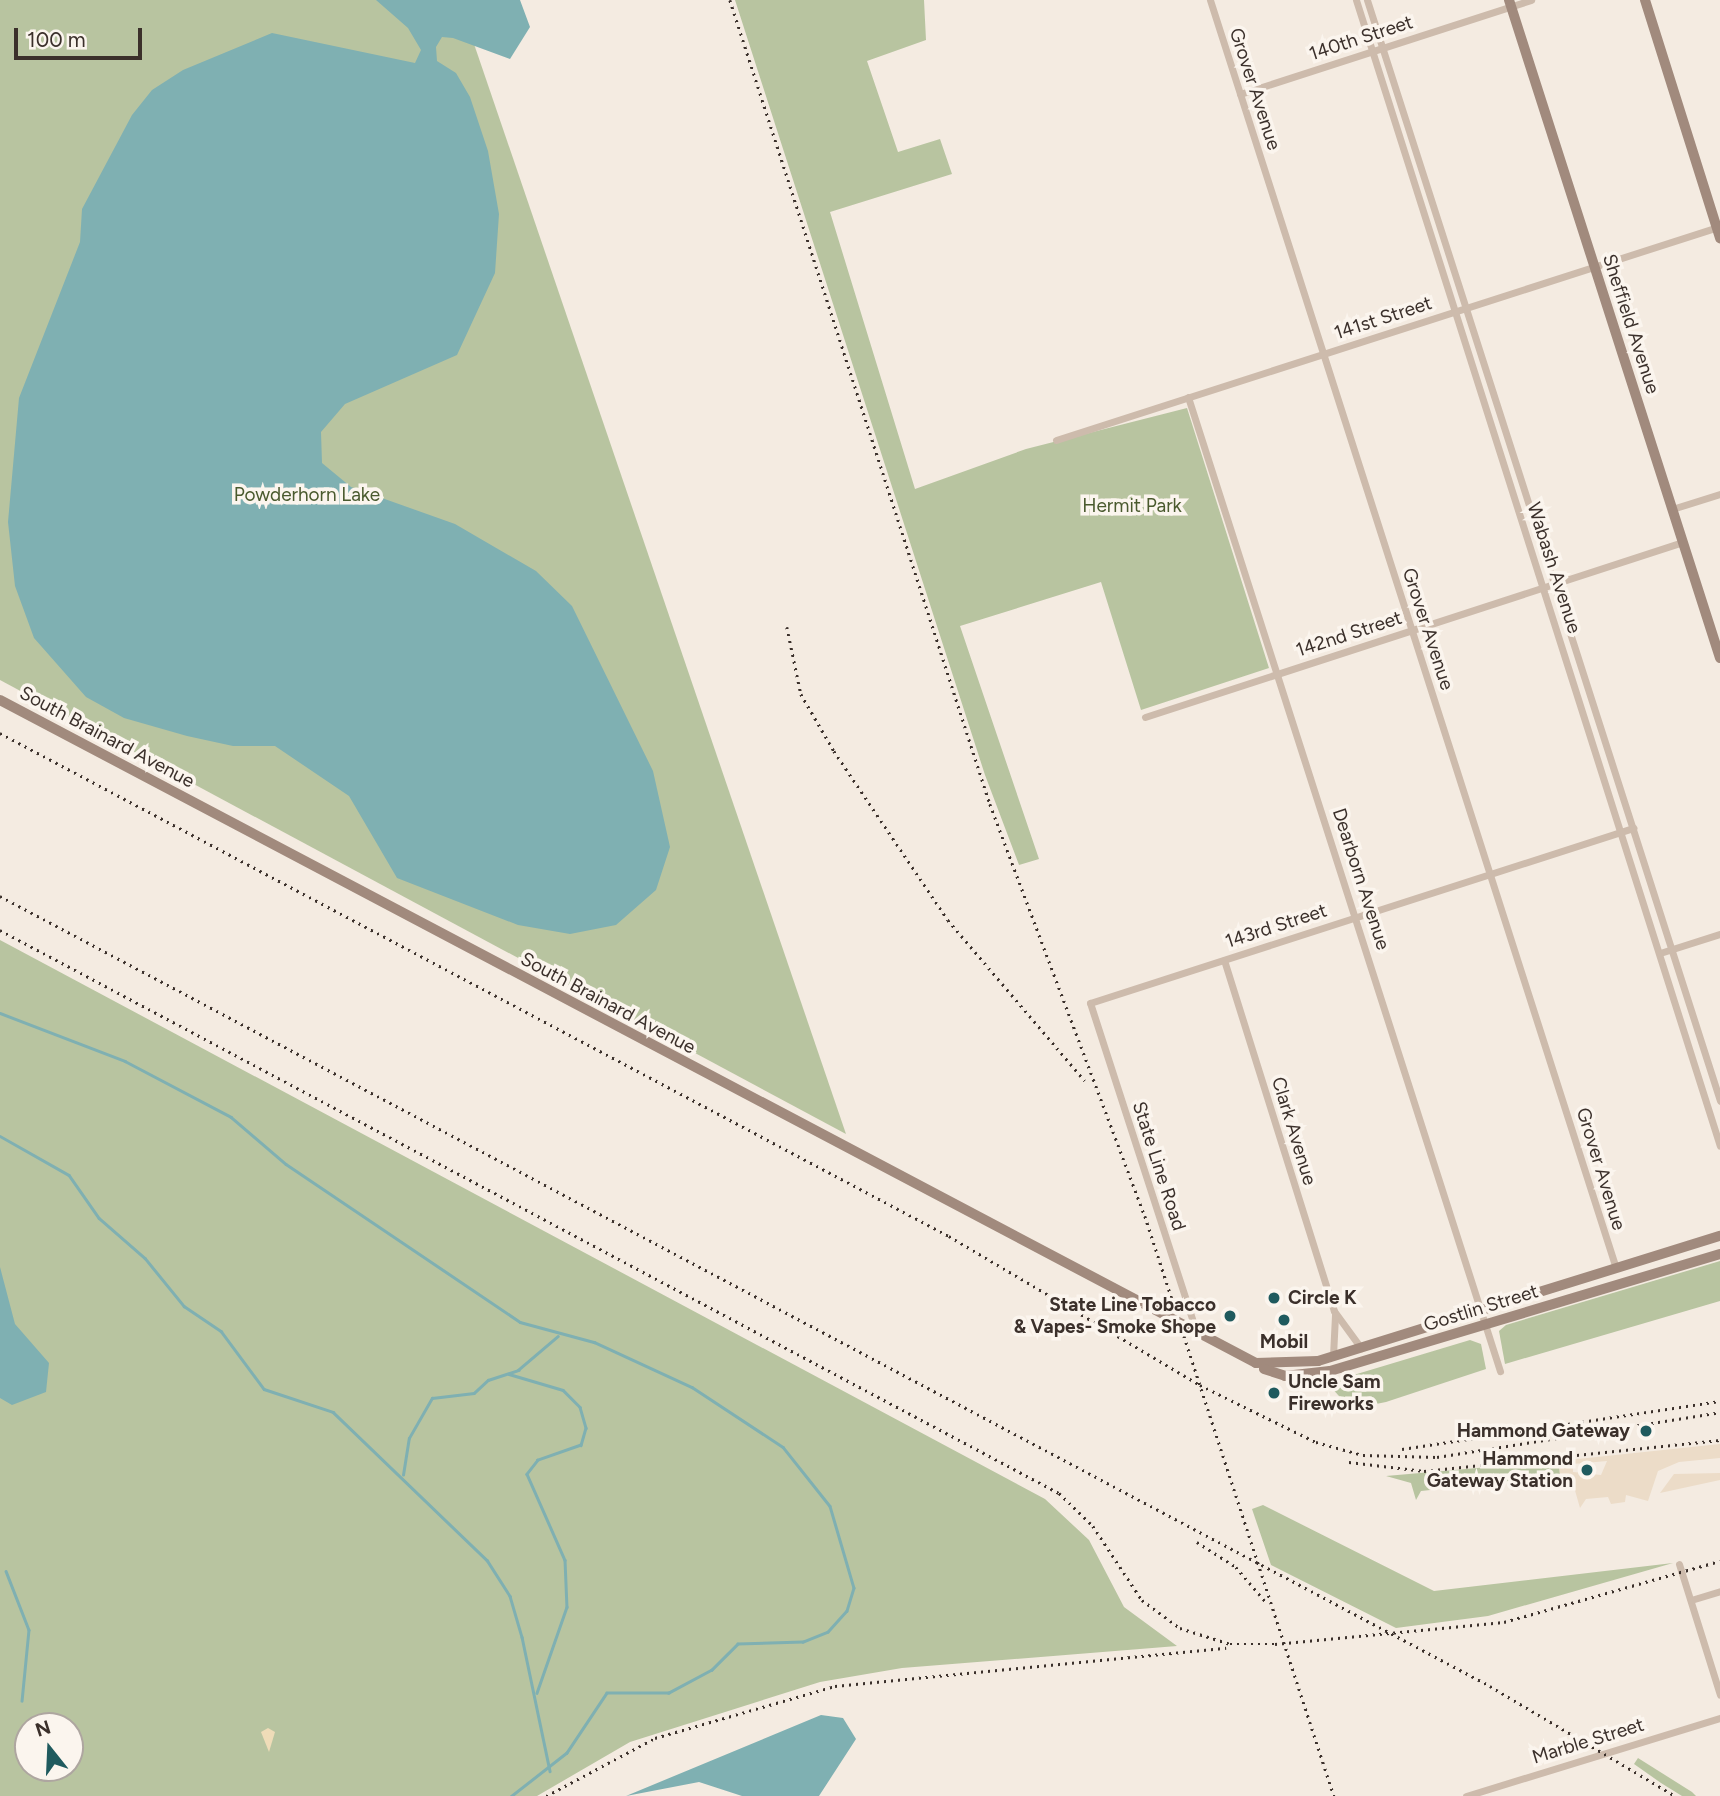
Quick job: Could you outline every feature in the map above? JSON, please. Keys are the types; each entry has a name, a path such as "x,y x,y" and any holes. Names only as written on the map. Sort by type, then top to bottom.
{"main road":[{"path":"1644,0 1719,231"},
{"name":"Sheffield Avenue","path":"1510,3 1720,658"},
{"name":"South Brainard Avenue","path":"0,700 1199,1338"},
{"name":"Gostlin Street","path":"1253,1362 1286,1366 1334,1356 1720,1236"},
{"name":"Gostlin Street","path":"1199,1338 1285,1376 1319,1374 1720,1254"}],"street":[{"name":"Grover Avenue","path":"1210,0 1616,1268"},
{"name":"Wabash Avenue","path":"1356,0 1720,1146"},
{"name":"Wabash Avenue","path":"1367,0 1720,1101"},
{"name":"140th Street","path":"1240,93 1383,48 1510,3 1531,0"},
{"name":"141st Street","path":"1056,440 1594,266 1719,231"},
{"name":"Dearborn Avenue","path":"1188,397 1279,673 1500,1371"},
{"path":"1672,509 1720,494"},
{"name":"142nd Street","path":"1145,717 1683,542"},
{"name":"143rd Street","path":"1090,1003 1633,828"},
{"path":"1660,953 1720,934"},
{"name":"Clark Avenue","path":"1224,960 1334,1311 1334,1356"},
{"name":"State Line Road","path":"1090,1003 1199,1338"},
{"name":"Clark Avenue","path":"1334,1311 1361,1348"},
{"path":"1679,1564 1720,1695"},
{"path":"1691,1600 1720,1591"},
{"name":"Marble Street","path":"1466,1796 1720,1718"}],"green space":[{"name":"Powderhorn Lake","path":"0,0 459,0 846,1134 0,680"},
{"name":"Hermit Park","path":"735,0 924,0 926,40 867,61 898,152 940,139 952,174 830,212 915,489 1026,449 1187,408 1269,668 1141,710 1101,582 960,626 1039,859 1019,865 985,775"},
{"path":"0,940 1045,1499 1089,1540 1124,1607 1177,1646 902,1668 820,1682 630,1742 537,1796 0,1796"},
{"path":"1720,1261 1720,1301 1505,1364 1499,1331 1506,1325"},
{"path":"1470,1340 1481,1344 1486,1369 1386,1402 1351,1409 1327,1383"},
{"path":"1559,1461 1560,1476 1421,1491 1416,1500 1411,1483 1386,1476"},
{"path":"1263,1505 1434,1591 1673,1563 1488,1616 1396,1628 1271,1565 1252,1509"},
{"path":"1638,1758 1696,1796 1682,1796 1661,1783 1634,1764"}],"sand":[{"path":"268,1728 275,1732 269,1752 261,1732"}],"shaded area":[{"path":"1720,1444 1720,1458 1679,1462 1658,1471 1648,1501 1626,1495 1625,1502 1611,1504 1608,1497 1586,1499 1580,1508 1572,1480 1560,1476 1559,1461","holes":["1607,1461 1601,1475 1573,1472 1573,1464"]},
{"path":"1720,1473 1720,1480 1660,1493 1674,1474"}],"water":[{"name":"Powderhorn Lake","path":"376,0 520,0 530,27 510,59 453,38 442,37 436,47 437,61 456,73 470,97 488,151 499,214 495,273 457,355 345,404 321,432 322,463 351,487 455,524 536,571 572,606 653,771 670,847 656,890 616,925 570,934 518,925 397,878 349,796 275,746 233,746 187,736 124,718 86,697 34,638 15,586 8,522 19,398 80,242 82,209 132,115 152,90 183,70 272,33 415,63 421,50 408,28"},
{"path":"0,1267 15,1324 49,1363 46,1392 12,1405 0,1398"},
{"path":"821,1715 843,1718 856,1739 819,1796 742,1796 699,1782 626,1796"}],"waterway":[{"path":"0,1013 125,1061 231,1117 286,1164 520,1322 594,1342 692,1387 783,1447 830,1506 854,1588 847,1611 828,1632 803,1642 738,1644 712,1670 669,1693 607,1693 567,1753 512,1796"},
{"path":"0,1136 69,1175 99,1218 145,1258 184,1306 221,1331 264,1389 333,1412 487,1560 510,1596 522,1637 550,1771"},
{"path":"403,1475 409,1438 432,1398 474,1393 488,1380 518,1370 558,1336"},
{"path":"509,1374 563,1390 580,1407 586,1428 581,1445 538,1460 527,1474 565,1560 567,1607 537,1693"},
{"path":"6,1571 29,1630 22,1701"}],"railway":[{"path":"730,0 990,804 1145,1216 1334,1796"},
{"path":"787,627 801,694 834,751 948,920 1085,1081"},
{"path":"0,733 949,1236 1200,1385 1316,1442 1363,1455 1437,1457 1720,1412"},
{"path":"0,896 1490,1686 1675,1796"},
{"path":"0,930 1059,1493 1093,1526 1142,1600 1180,1628 1230,1644 1278,1644"},
{"path":"1402,1449 1720,1401"},
{"path":"1349,1462 1424,1471 1720,1440"},
{"path":"1197,1542 1236,1567 1265,1601"},
{"path":"1275,1644 1504,1622 1720,1561"},
{"path":"546,1796 655,1738 835,1686 1226,1648"}],"place":[{"name":"Circle K","path":"1274,1298"},
{"name":"State Line Tobacco & Vapes- Smoke Shope","path":"1230,1316"},
{"name":"Mobil","path":"1284,1320"},
{"name":"Uncle Sam Fireworks","path":"1274,1393"},
{"name":"Hammond Gateway","path":"1646,1431"},
{"name":"Hammond Gateway Station","path":"1587,1470"}]}
